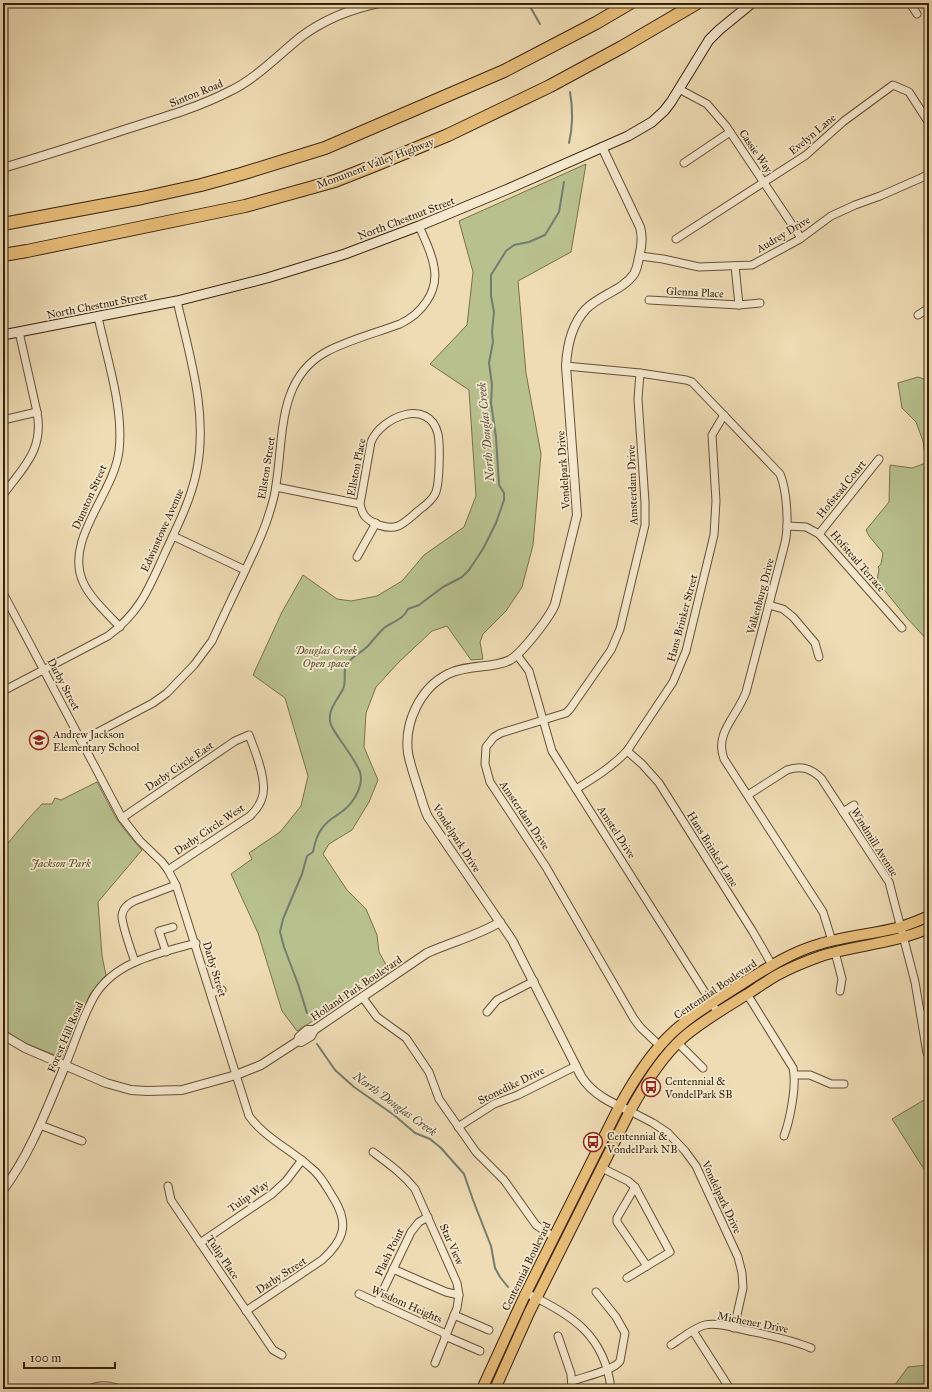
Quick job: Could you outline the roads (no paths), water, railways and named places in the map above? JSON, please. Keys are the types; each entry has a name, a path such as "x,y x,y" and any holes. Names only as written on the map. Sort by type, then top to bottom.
{"highway":[{"path":"3,224 142,198 201,185 325,148 504,71 590,27 630,3"},
{"name":"Monument Valley Highway","path":"3,255 178,221 287,195 335,181 448,134 550,86 596,62 697,3"}],"main road":[{"name":"North Chestnut Street","path":"3,335 177,301 267,278 352,252 508,190 636,132 652,122 667,108 709,40 752,3"},
{"name":"Centennial Boulevard","path":"482,1389 505,1336 619,1107 635,1079 660,1046 678,1028 713,1002 772,965 799,951 832,941 900,927 929,916"},
{"name":"Centennial Boulevard","path":"495,1389 536,1298 630,1111 659,1066 678,1043 718,1013 786,970 804,962 835,952 904,938 929,928"}],"street":[{"name":"Sinton Road","path":"3,168 157,119 219,97 239,87 300,37 320,24 348,11 379,3"},
{"path":"910,3 917,14"},
{"name":"Evelyn Lane","path":"676,239 806,155 844,121 893,85 910,92 929,123"},
{"name":"Cassie Way","path":"679,89 708,104 730,132 801,238"},
{"path":"684,163 730,132"},
{"name":"Vondelpark Drive","path":"602,147 640,226 643,239 640,256 634,273 630,278 592,304 582,315 569,341 566,366 577,515 553,609 516,655 504,662 469,667 447,674 431,686 414,710 408,742 410,762 424,809 428,817 512,940 588,1087 599,1096 653,1123 674,1139 691,1158 703,1179 742,1269 742,1295 734,1328"},
{"name":"Audrey Drive","path":"640,256 699,267 752,265 801,238 830,216 929,174"},
{"name":"Ellston Street","path":"81,742 153,703 167,693 182,679 205,653 258,544 269,515 276,487 284,414 292,390 306,368 325,353 335,347 410,320 422,309 431,294 434,284 434,267 419,226"},
{"name":"Glenna Place","path":"735,266 739,305"},
{"name":"Glenna Place","path":"649,300 739,305 760,303"},
{"name":"Edwinstowe Avenue","path":"3,691 108,636 120,627 130,617 146,593 173,536 191,494 200,453 201,428 199,402 177,301"},
{"path":"918,315 929,308"},
{"name":"Dunston Street","path":"98,317 118,405 120,436 116,466 83,538 79,550 78,561 83,582 89,592 120,627"},
{"path":"3,495 33,453 37,445 40,425 19,332"},
{"name":"Valkenburg Drive","path":"566,366 640,373 692,382 780,474 784,487 788,526 786,543 746,692 739,709 722,738 722,752 724,759 823,912 832,941"},
{"name":"Amsterdam Drive","path":"640,373 638,399 645,502 645,525 620,629 611,650 575,705 566,712 501,733 486,747 485,764 490,782 546,867 634,1019 641,1028 660,1046"},
{"path":"3,420 37,412"},
{"name":"Ellston Place","path":"410,413 418,413 426,416 432,421 438,435 438,484 436,493 431,500 403,524 391,528 376,524 364,515 360,504 371,442 374,434 386,423 410,413"},
{"name":"Hans Brinker Street","path":"576,789 605,771 618,761 627,751 673,682 686,651 714,536 716,501 712,435 724,415"},
{"name":"Hofstead Court","path":"819,534 879,459"},
{"name":"Ellston Place","path":"276,487 360,504"},
{"path":"357,557 376,524"},
{"name":"Hofstead Terrace","path":"788,526 806,527 819,534 902,628"},
{"path":"173,536 245,570"},
{"name":"Darby Street","path":"3,593 122,818 168,870 176,885 196,943 247,1111 253,1121 262,1130 317,1173 340,1208 343,1219 342,1233 339,1242 322,1260 246,1311"},
{"path":"769,605 783,609 793,617 815,643 819,657"},
{"name":"Amstel Drive","path":"516,655 529,671 552,751 713,1002 718,1013"},
{"name":"Darby Circle East","path":"122,818 235,741 249,735"},
{"name":"Darby Circle West","path":"168,870 250,816 259,804 263,797 263,787 260,770 249,735"},
{"name":"Hans Brinker Lane","path":"627,751 649,771 659,783 753,932 772,965"},
{"name":"Windmill Avenue","path":"748,795 787,770 801,767 808,769 821,778 888,882 915,982 927,1053"},
{"path":"843,812 854,806"},
{"path":"135,962 122,918 123,910 134,901 176,885"},
{"name":"Holland Park Boulevard","path":"3,1035 25,1048 106,1083 131,1090 182,1090 236,1075 261,1065 298,1041 301,1042 311,1036 314,1030 427,954 438,948 479,933 500,922"},
{"path":"166,952 159,931 173,927"},
{"name":"Forest Hill Road","path":"3,1190 6,1180 28,1150 40,1125 95,994 115,973 135,962 196,943"},
{"path":"835,952 842,979 840,991"},
{"path":"487,1012 497,1000 534,981"},
{"path":"211,993 222,990"},
{"path":"748,994 791,1063 795,1075 788,1126 784,1136"},
{"path":"363,998 377,1017 406,1038 429,1072 439,1099 480,1158 493,1168 504,1180 536,1225 554,1237"},
{"path":"921,1015 929,1013"},
{"path":"678,1043 703,1068"},
{"name":"Stonedike Drive","path":"458,1127 494,1104 518,1095 576,1066"},
{"path":"795,1075 810,1075 831,1084 844,1084"},
{"path":"40,1125 82,1141"},
{"name":"Star View","path":"373,1152 396,1168 415,1190 458,1283 459,1301 435,1363"},
{"name":"Tulip Way","path":"200,1243 272,1194 286,1181 302,1160"},
{"path":"602,1168 628,1181 634,1187 670,1252 628,1278"},
{"name":"Tulip Place","path":"168,1186 171,1200 200,1243 273,1350 282,1355"},
{"path":"634,1187 617,1218 617,1222 647,1266"},
{"name":"Flash Point","path":"377,1302 415,1226 428,1217"},
{"path":"394,1269 446,1292 459,1295"},
{"path":"573,1381 608,1369 619,1364 620,1361 625,1333 616,1317 596,1292"},
{"name":"Wisdom Heights","path":"359,1294 480,1351"},
{"path":"525,1295 536,1298 558,1309 577,1322 598,1348 608,1369 611,1389"},
{"path":"454,1315 489,1330"},
{"name":"Michener Drive","path":"671,1345 700,1327 710,1324 801,1343 811,1348"},
{"path":"693,1331 730,1389"},
{"path":"558,1336 573,1381 572,1389"},
{"path":"90,1389 103,1385 113,1386 119,1389"}],"waterway":[{"name":"North Douglas Creek","path":"528,3 540,24"},
{"name":"North Douglas Creek","path":"569,143 572,118 570,92"},
{"name":"North Douglas Creek","path":"307,1013 280,932 283,919 302,874 307,856 313,852 319,833 328,822 351,803 355,798 361,782 360,772 357,766 331,725 331,711 343,689 345,683 345,670 349,661 368,646 384,628 404,615 408,609 419,605 443,587 462,577 469,570 483,549 496,523 504,500 504,493 499,485 496,437 491,403 492,385 489,363 493,342 492,332 494,312 491,296 491,275 506,251 514,245 529,242 545,235 559,212 564,182"},
{"name":"North Douglas Creek","path":"317,1044 335,1070 354,1087 394,1115 415,1133 430,1139 441,1148 464,1174 491,1246 495,1268 508,1287"}],"place":[{"name":"Andrew Jackson Elementary School","path":"39,740"},
{"name":"Centennial & VondelPark SB","path":"651,1087"},
{"name":"Centennial & VondelPark NB","path":"593,1142"}],"park label":[{"name":"Douglas Creek Open space","path":"326,656"},
{"name":"Jackson Park","path":"61,863"}]}
